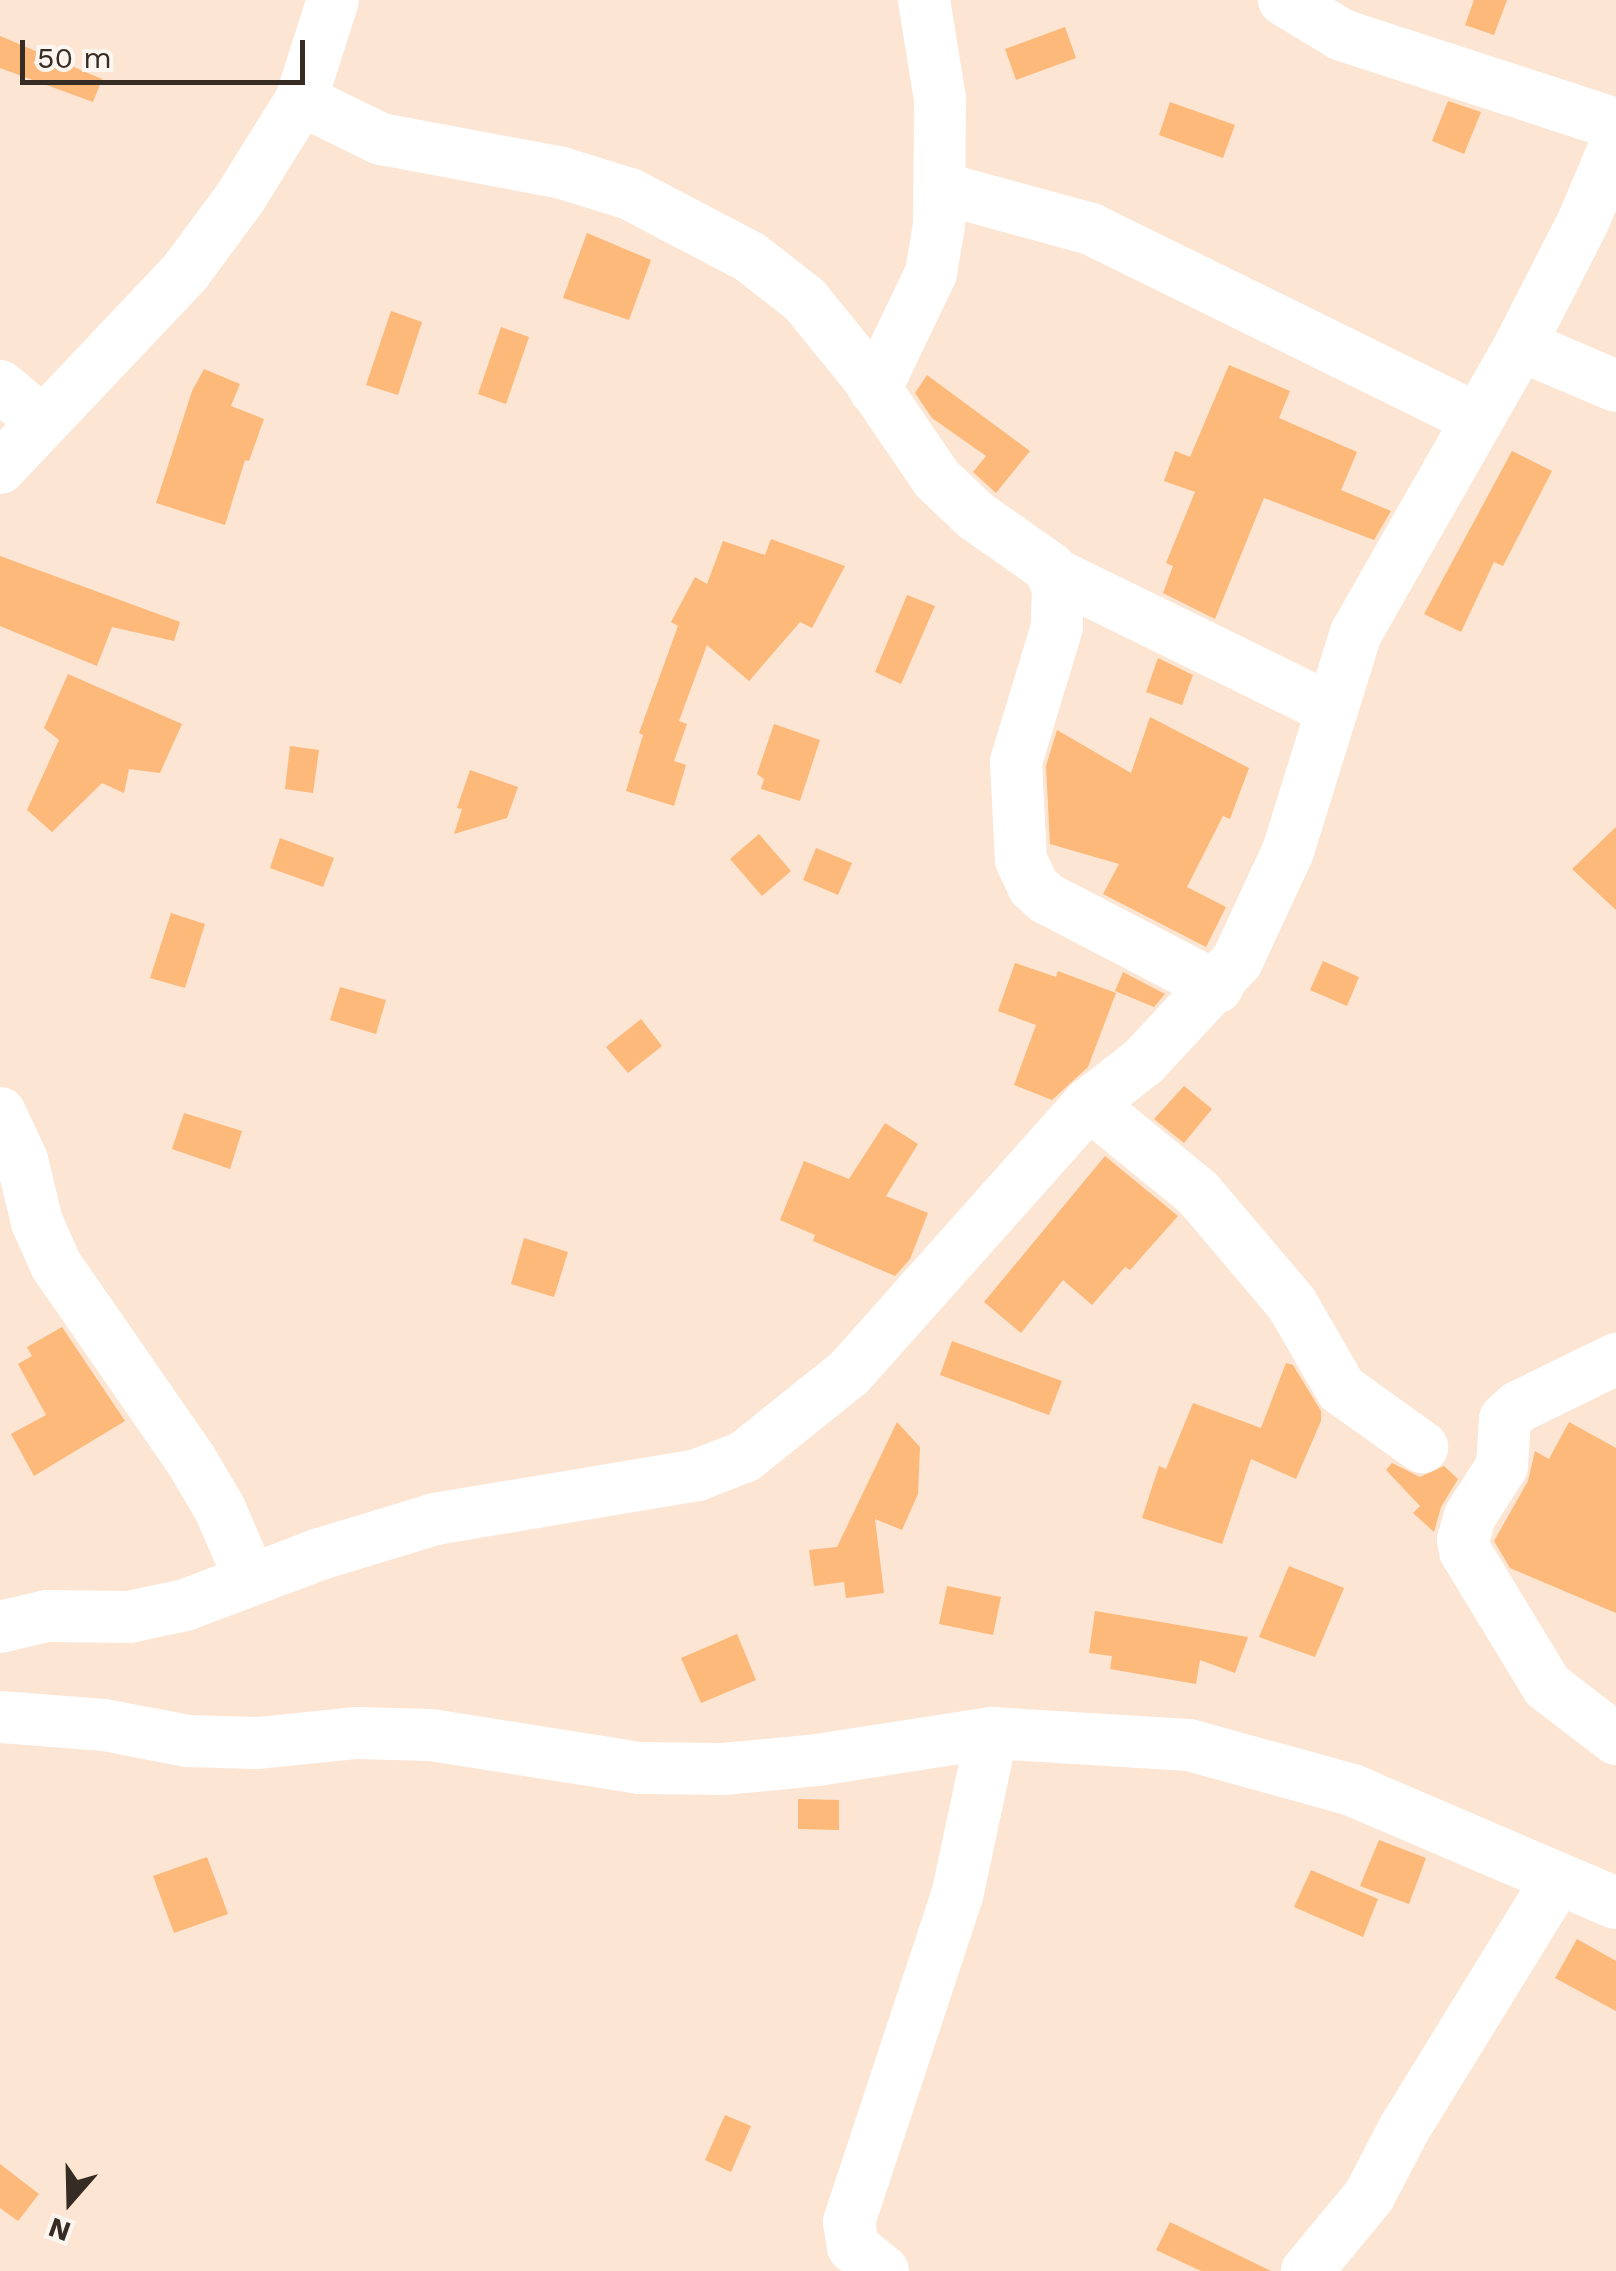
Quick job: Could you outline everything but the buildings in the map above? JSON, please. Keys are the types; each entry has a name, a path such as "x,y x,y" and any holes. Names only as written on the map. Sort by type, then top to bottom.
{"street":[{"path":"0,468 186,271 240,198 301,100 333,0"},
{"path":"875,390 931,272 941,188 940,99 924,0"},
{"path":"1284,0 1342,35 1616,124"},
{"path":"301,100 381,139 599,182 661,207 775,274 804,300 875,390 937,480 976,516 1051,572 1330,708"},
{"path":"0,1628 47,1616 128,1616 185,1606 250,1579 435,1519 698,1475 744,1457 849,1373 1088,1104 1144,1061 1217,987 1237,961 1274,886 1330,708 1363,619 1520,345 1584,222 1616,144"},
{"path":"941,188 1092,229 1477,419"},
{"path":"1520,345 1616,386"},
{"path":"0,386 43,422"},
{"path":"1051,572 1058,589 1057,627 1016,762 1024,872 1046,898 1217,987"},
{"path":"1088,1104 1198,1193 1292,1304 1341,1390 1422,1447"},
{"path":"0,1113 22,1160 37,1222 56,1265 201,1477 250,1579"},
{"path":"1616,1359 1518,1408 1505,1419 1502,1466 1470,1516 1463,1540 1465,1551 1547,1686 1616,1740"},
{"path":"0,1717 104,1725 206,1742 258,1743 356,1733 431,1735 640,1768 724,1769 817,1760 992,1732 1189,1745 1352,1790 1616,1903"},
{"path":"883,2271 852,2246 849,2222 957,1896 992,1732"},
{"path":"1307,2271 1369,2196 1404,2128 1558,1878"}]}
